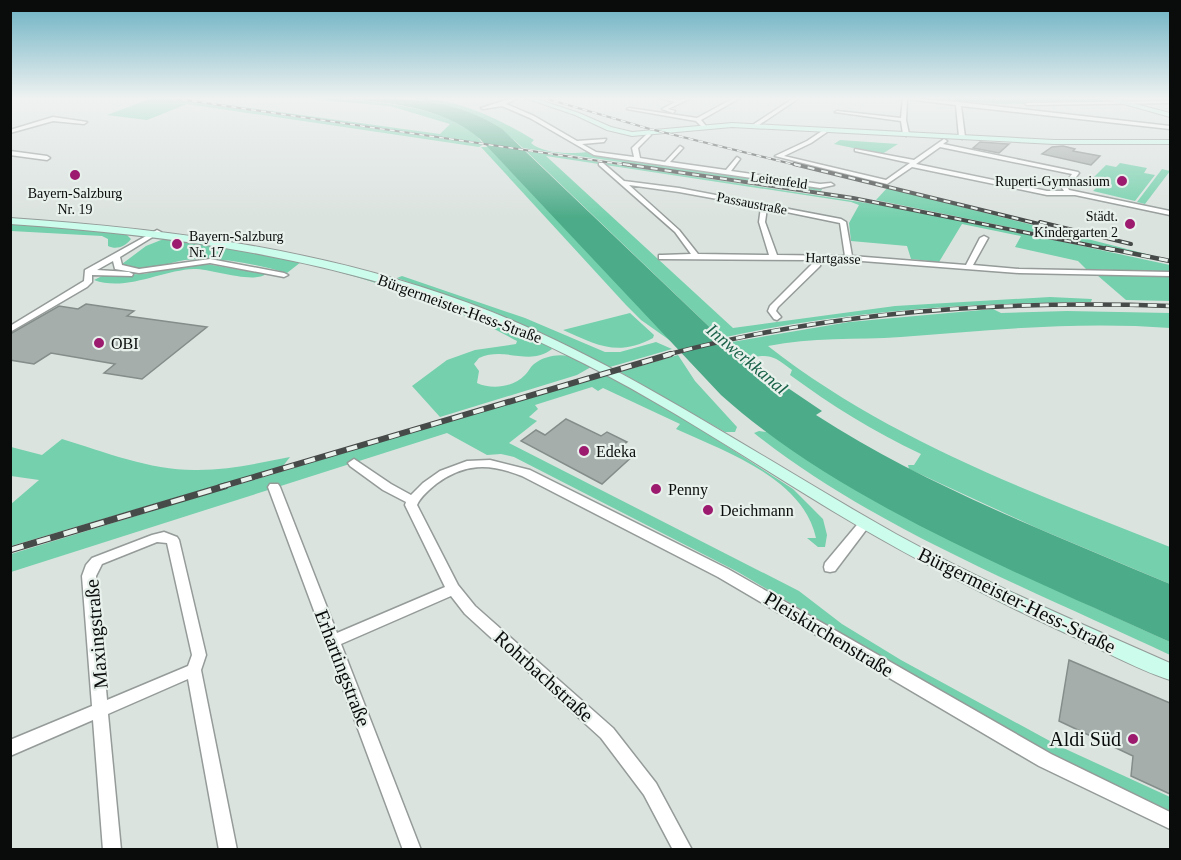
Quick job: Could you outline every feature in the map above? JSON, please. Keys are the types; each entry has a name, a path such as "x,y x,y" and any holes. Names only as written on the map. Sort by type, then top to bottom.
{"main road":[{"path":"996,138 1074,143 1170,142"},
{"name":"Bürgermeister-Hess-Straße","path":"10,221 121,228 226,242 308,258 419,289 487,314 541,337 618,375 865,523 953,571 1170,672"}],"street":[{"name":"Leitenfeld","path":"567,138 594,153 820,186 831,185"},
{"path":"637,160 635,148 645,138"},
{"path":"815,138 778,156 887,182 939,145 945,138"},
{"path":"575,143 604,140"},
{"path":"939,145 1076,173 1065,188 1074,193"},
{"path":"666,164 680,148"},
{"path":"857,150 1047,193 1074,193 1170,213"},
{"path":"10,153 46,158"},
{"name":"Leitenfeld","path":"727,173 737,159"},
{"path":"601,164 677,231 696,256"},
{"name":"Passaustraße","path":"624,183 636,183 843,222 849,258"},
{"path":"764,206 762,222 772,255"},
{"path":"121,228 134,237 134,241 126,250"},
{"path":"10,330 84,285 88,282 86,275 88,272 157,232"},
{"path":"969,267 984,238"},
{"name":"Hartgasse","path":"662,257 772,255 849,258 1019,271 1170,274"},
{"path":"116,256 116,264 120,268 133,271 152,269"},
{"path":"777,316 772,311 774,306 817,264 817,257"},
{"path":"88,272 124,274 184,263 210,261 284,275"},
{"name":"Pleiskirchenstraße","path":"413,501 428,485 446,472 481,461 502,464 526,473 667,543 784,607 996,734 1103,791 1170,821"},
{"path":"354,463 387,487 413,501"},
{"name":"Erhartingstraße","path":"274,488 412,849"},
{"name":"Rohrbachstraße","path":"413,501 415,516 453,589 479,618 607,733 650,789 683,849"},
{"path":"830,567 865,523"},
{"name":"Maxingstraße","path":"112,849 89,573 94,564 103,558 159,537 173,540 199,655 194,670 228,849"},
{"path":"333,641 453,589"},
{"name":"Maxingstraße","path":"102,708 194,670"},
{"path":"10,748 102,708"}],"shaded area":[{"path":"419,138 443,138 484,144 479,147"},
{"path":"449,138 478,138 482,143"},
{"path":"511,138 531,138 534,140 531,143 536,147 550,151 587,152 823,188 821,191 523,148"},
{"path":"512,138 766,380 785,386 822,411 816,415 858,441 945,486 1034,527 1170,584 1170,642 936,534 821,470 769,434 721,395 480,139"},
{"path":"840,140 898,144 882,154 834,144"},
{"path":"481,147 488,147 675,344 641,320 626,305"},
{"path":"526,151 919,211 1170,265 1170,272 1086,269 1078,261 1015,247 1021,236 962,224 939,262 911,259 907,246 851,241 849,223 859,205 851,202 546,156 733,328 895,306 1050,297 1092,299 1091,302 998,304 905,310 812,321 721,338"},
{"path":"1120,163 1147,168 1144,173 1155,175 1135,201 1093,191 1100,184 1090,181 1106,165 1116,167"},
{"path":"1162,169 1170,171 1145,204 1137,202"},
{"path":"887,188 1170,260 876,200"},
{"path":"10,223 126,234 131,239 123,246 114,248 108,246 108,239 102,236 11,231"},
{"path":"166,238 321,264 462,308 549,345 552,349 535,356 499,354 479,358 474,364 479,371 477,383 483,385 496,387 509,385 525,375 534,364 548,357 571,356 591,367 577,375 440,417 412,386 447,360 475,350 516,344 517,341 465,316 412,295 301,262 287,273 249,264 211,259 185,260 144,269 122,264 146,246"},
{"path":"200,263 266,274 260,277 242,277 194,269 131,282 106,283 94,280 104,275 144,274"},
{"path":"1097,275 1170,276 1170,301 1126,300"},
{"path":"402,276 525,318 605,352 620,352 656,342 672,349 610,367 494,312 397,278"},
{"path":"993,309 1001,313 1067,311 1170,313 1170,328 1103,325 1035,327 901,337 817,340 768,346 814,379 911,436 1013,484 1170,547 1170,584 1037,528 909,469 908,465 914,465 921,454 886,437 837,407 790,375 792,370 774,358 759,356 743,359 726,343 849,322"},
{"path":"630,313 654,335 653,338 640,344 618,348 597,344 563,330"},
{"path":"678,355 695,381 737,427 735,432 725,432 620,372"},
{"path":"605,373 683,418 793,489 823,519 827,535 825,547 818,547 807,538 816,538 808,517 796,499 779,483 739,458 676,429 680,424 603,388 598,391 592,387 535,405 538,409 529,417 537,421 509,443 799,591 842,624 901,660 1059,746 1170,797 1170,811 1103,780 993,723 738,572 514,457 501,454 487,455 447,433 11,572 11,554"},
{"path":"767,432 814,464 913,521 1170,642 1170,655 901,528 800,467 754,433"},
{"path":"62,439 129,460 181,469 221,469 290,457 283,466 11,546 11,504 39,480 11,476 11,447 42,455"}],"building":[{"path":"980,142 1009,144 999,153 973,148"},
{"path":"1063,146 1075,149 1073,151 1100,156 1091,165 1042,154 1052,147"},
{"name":"OBI","path":"86,304 134,311 127,316 207,327 142,379 104,373 115,364 51,353 34,364 10,360 10,334 59,306 78,309"},
{"name":"Edeka","path":"566,419 601,436 607,432 627,442 621,447 635,454 602,484 521,441 536,430 545,435"},
{"name":"Aldi Süd","path":"1069,660 1170,703 1170,794 1131,776 1133,756 1059,721"}],"railway":[{"path":"444,138 633,166"},
{"path":"687,138 800,166"},
{"path":"623,164 853,198 1113,250"},
{"path":"794,164 1047,226"},
{"path":"1040,222 1131,244"},
{"path":"1106,248 1170,261"},
{"path":"666,355 790,328 916,312 1043,305 1170,306"},
{"path":"220,487 671,354"},
{"path":"10,550 225,486"}],"place":[{"name":"Bayern-Salzburg Nr. 19","path":"75,175"},
{"name":"Ruperti-Gymnasium","path":"1122,181"},
{"name":"Städt. Kindergarten 2","path":"1130,224"},
{"name":"Bayern-Salzburg Nr. 17","path":"177,244"},
{"name":"OBI","path":"99,343"},
{"name":"Edeka","path":"584,451"},
{"name":"Penny","path":"656,489"},
{"name":"Deichmann","path":"708,510"},
{"name":"Aldi Süd","path":"1133,739"}],"water label":[{"name":"Innwerkkanal","path":"747,359"}]}
